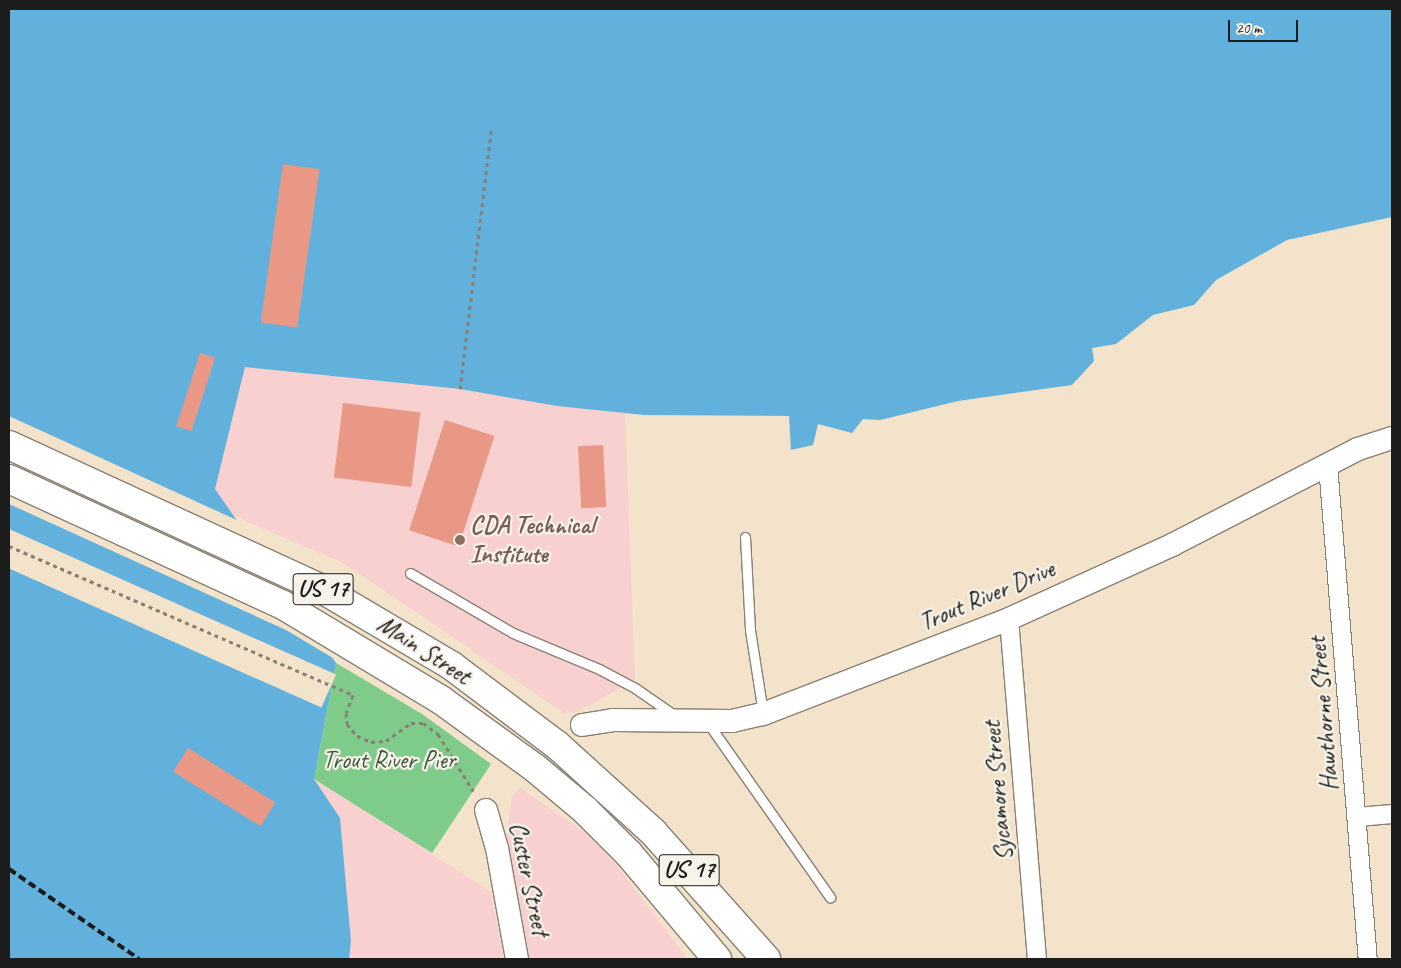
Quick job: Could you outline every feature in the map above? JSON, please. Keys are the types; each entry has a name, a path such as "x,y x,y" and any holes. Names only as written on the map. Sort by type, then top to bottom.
{"main road":[{"name":"Main Street","path":"9,445 322,589 404,635 506,705 605,787 706,888 766,959"},
{"name":"Main Street","path":"9,478 283,605 441,700 535,768 585,810 641,867 717,959"}],"street":[{"name":"Trout River Drive","path":"582,725 612,720 732,721 763,714 1008,619 1172,545 1358,449 1392,438"},
{"name":"Hawthorne Street","path":"1328,465 1368,959"},
{"name":"Sycamore Street","path":"1008,619 1037,959"},
{"name":"Custer Street","path":"486,810 497,848 517,959"},
{"path":"1358,817 1392,814"}],"lane":[{"path":"745,537 750,630 763,714"},
{"path":"410,573 513,634 599,669 635,688 680,720"},
{"path":"707,721 830,897"}],"path":[{"path":"460,389 492,131"},
{"path":"9,546 352,695 346,713 347,724 357,736 371,742 386,741 411,723 423,724 438,734 486,810"}],"shaded area":[{"name":"CDA Technical Institute","path":"245,367 460,389 557,406 625,413 635,680 576,712 564,713 345,564 234,516 215,490"},
{"path":"314,779 491,892 504,959 349,959 351,941 340,818"},
{"path":"520,788 587,834 614,862 688,959 529,959 506,842 512,796"}],"green space":[{"name":"Trout River Pier","path":"336,663 422,714 491,764 432,853 314,779"}],"water":[{"path":"9,9 1392,9 1392,217 1287,240 1216,280 1194,305 1153,315 1116,344 1092,348 1094,361 1072,385 958,401 880,420 863,419 852,433 818,424 813,445 791,450 789,416 644,415 557,406 460,389 245,367 215,489 336,663 314,779 340,818 351,941 349,959 9,959"}],"pier":[{"path":"9,416 241,522 338,661 286,630 9,504"},
{"path":"9,529 336,675 321,707 9,568"}],"building":[{"path":"283,164 320,169 297,328 261,322"},
{"path":"200,353 215,358 191,431 176,426"},
{"path":"343,403 420,413 411,487 334,477"},
{"path":"445,420 494,436 459,546 409,530"},
{"path":"603,445 606,507 581,508 578,446"},
{"path":"188,748 275,803 261,826 173,772"}],"railway":[{"path":"9,869 139,959"}],"place":[{"name":"CDA Technical Institute","path":"460,540"}]}
